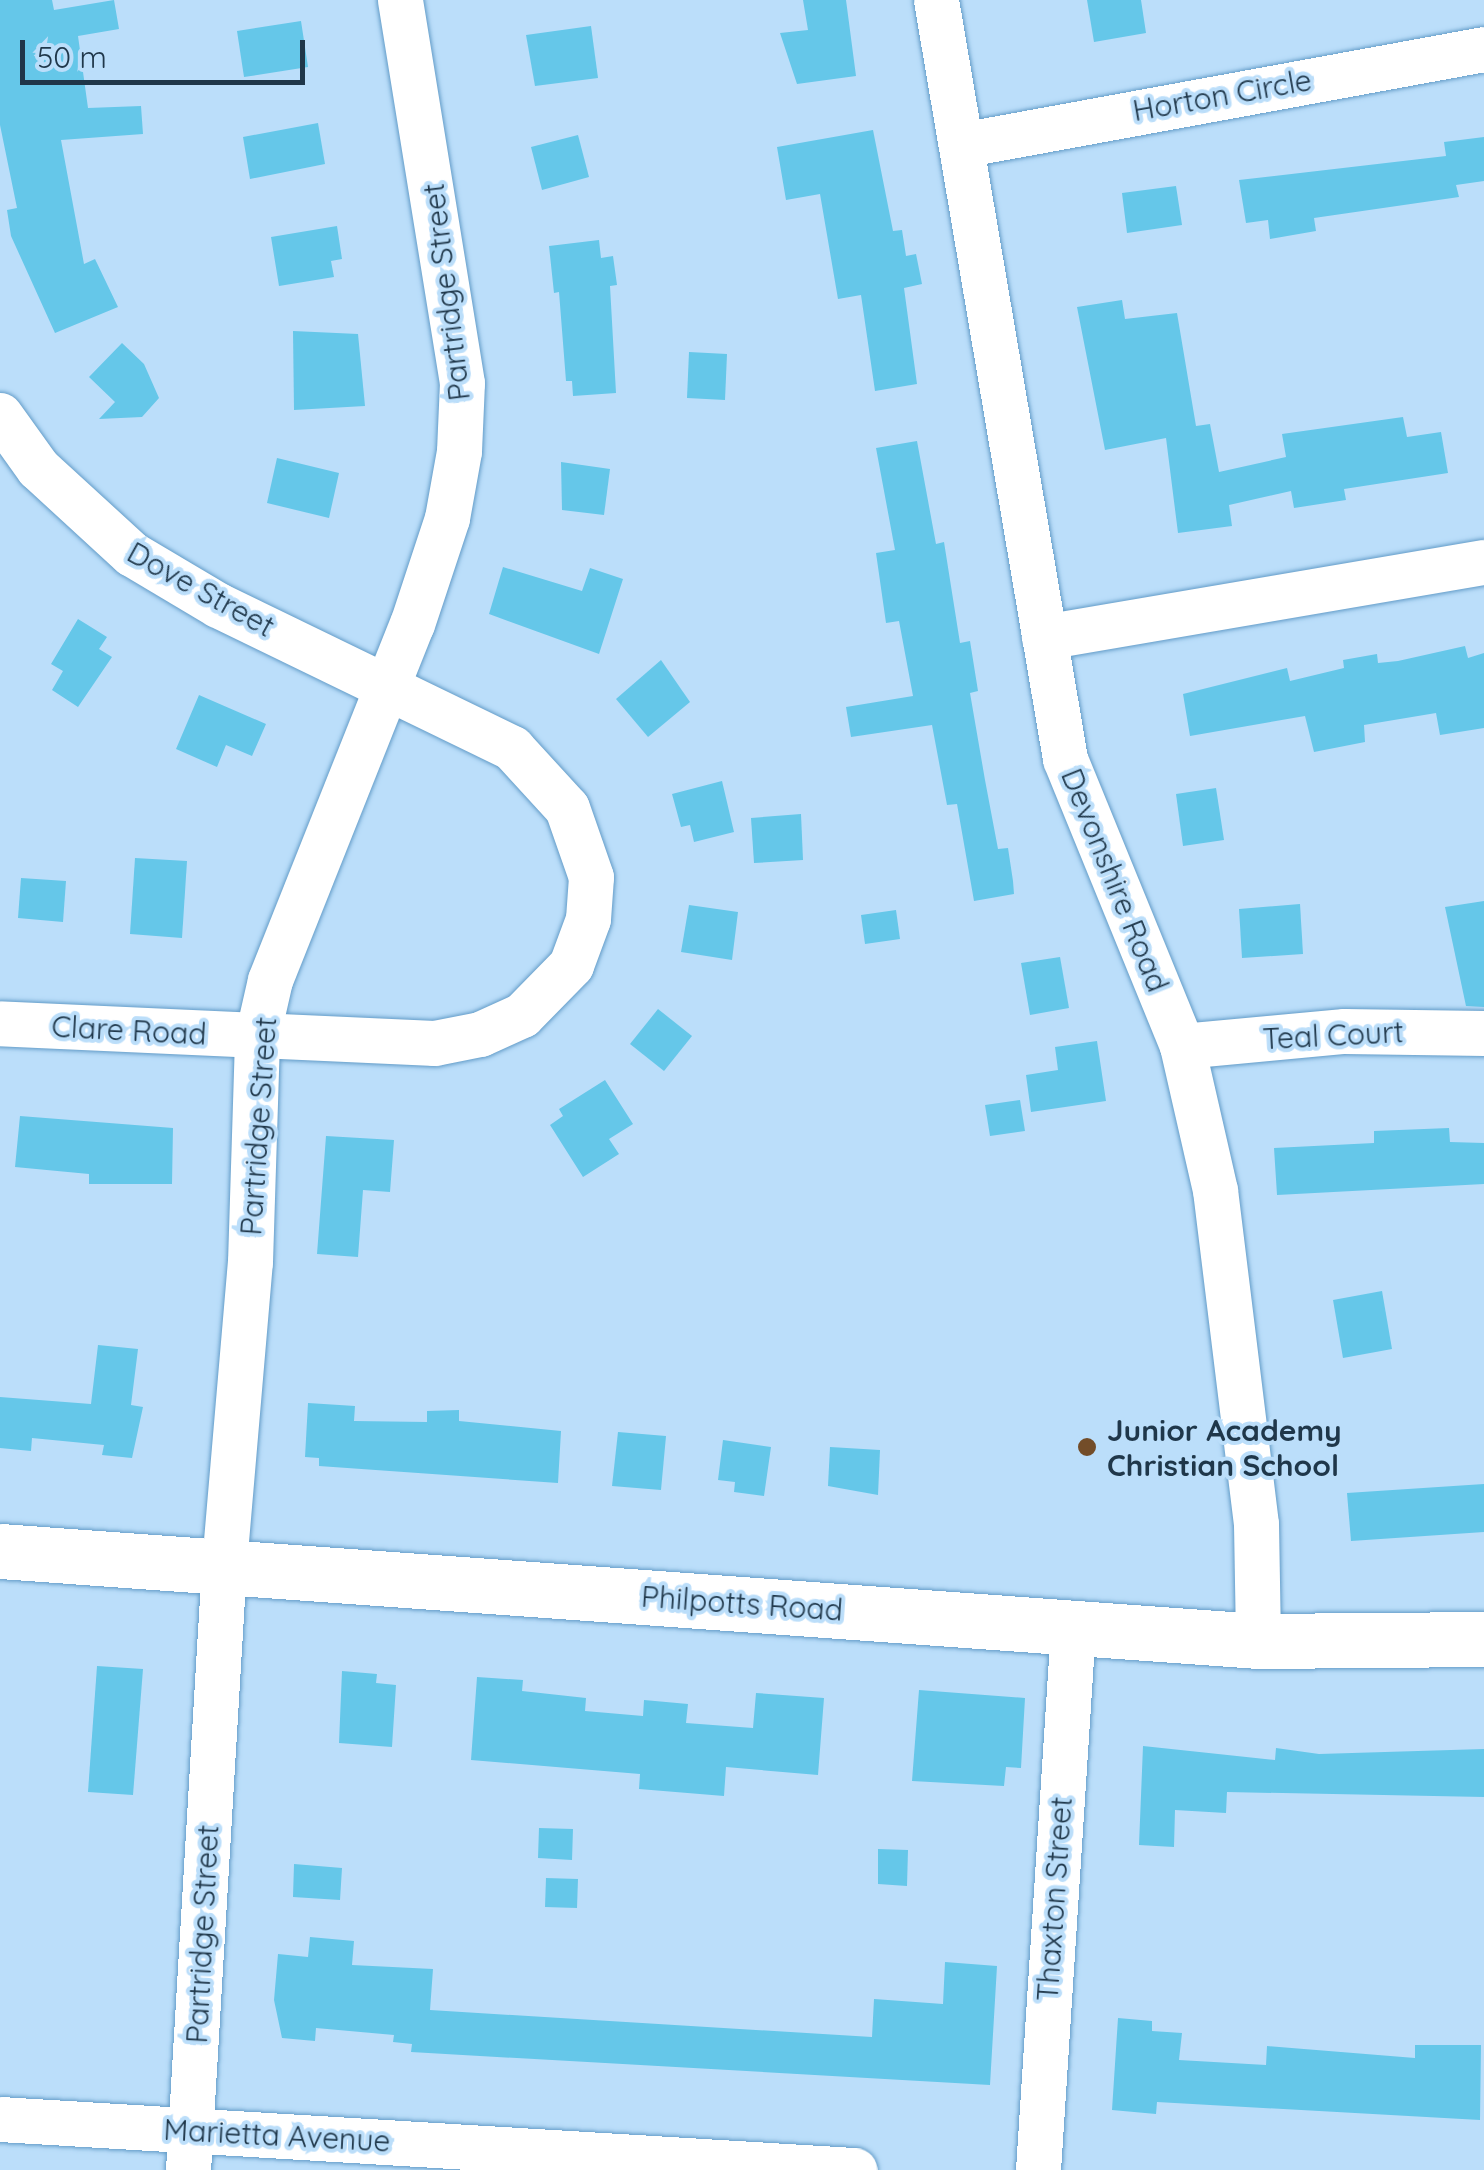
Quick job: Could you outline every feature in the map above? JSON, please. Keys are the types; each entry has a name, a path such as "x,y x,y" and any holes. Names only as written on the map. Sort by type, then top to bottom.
{"street":[{"name":"Partridge Street","path":"190,2150 224,1564 250,1262 257,1037 270,980 388,684 447,518 462,383 400,0"},
{"name":"Devonshire Road","path":"936,0 1065,758 1084,818 1182,1046 1214,1190 1244,1415 1258,1641"},
{"name":"Horton Circle","path":"961,145 1484,49"},
{"name":"Dove Street","path":"0,415 38,468 132,554 218,605 388,684 512,748 567,808 592,877 577,950 550,994 480,1034 434,1043 257,1037"},
{"path":"1044,637 1484,562"},
{"name":"Clare Road","path":"0,1023 257,1037"},
{"name":"Teal Court","path":"1182,1046 1344,1032 1484,1033"},
{"name":"Philpotts Road","path":"0,1550 1258,1641 1484,1640"},
{"name":"Thaxton Street","path":"1038,2170 1073,1628"},
{"name":"Marietta Avenue","path":"0,2119 190,2150 854,2170"}],"building":[{"path":"0,0 52,0 54,10 114,0 119,29 78,36 88,108 141,106 143,134 61,140 84,264 95,259 118,307 55,333 11,236 7,210 17,208 0,125"},
{"path":"803,0 846,0 856,76 797,84 780,33 808,30"},
{"path":"1087,0 1141,0 1146,33 1094,42"},
{"path":"301,21 308,67 244,77 237,31"},
{"path":"591,26 598,78 535,86 526,35"},
{"path":"318,123 325,164 250,179 243,137"},
{"path":"873,130 893,231 902,230 906,256 916,254 922,284 904,288 917,384 875,391 861,295 838,299 820,194 786,200 777,147"},
{"path":"578,135 589,177 542,190 531,147"},
{"path":"1484,137 1484,181 1456,185 1459,197 1314,218 1316,231 1270,239 1268,220 1246,223 1239,180 1446,156 1444,142"},
{"path":"1176,186 1182,225 1127,233 1122,193"},
{"path":"337,226 342,259 331,261 334,277 279,286 271,237"},
{"path":"599,240 601,258 613,256 617,285 610,286 616,393 573,396 572,381 566,381 559,292 554,293 549,246"},
{"path":"1122,300 1125,319 1177,313 1196,426 1210,424 1219,472 1286,457 1282,434 1403,417 1407,437 1441,432 1448,473 1344,489 1346,500 1294,508 1291,491 1229,505 1232,526 1178,533 1166,438 1105,450 1077,307"},
{"path":"293,331 358,334 365,406 294,410"},
{"path":"122,343 144,364 159,398 142,417 99,419 115,402 89,377"},
{"path":"689,352 727,354 725,400 687,398"},
{"path":"917,441 936,544 944,542 960,643 970,641 978,691 970,693 985,780 998,849 1008,848 1013,881 1014,894 974,901 957,804 947,805 932,725 851,737 846,707 913,696 899,621 886,623 876,553 895,550 876,448"},
{"path":"277,458 339,473 329,518 267,503"},
{"path":"561,462 610,469 604,515 562,510"},
{"path":"503,567 582,591 590,568 623,579 599,654 489,614"},
{"path":"78,619 107,637 99,649 112,657 78,707 52,690 63,671 51,664"},
{"path":"1465,646 1468,658 1484,653 1484,728 1440,735 1436,713 1364,725 1365,742 1314,752 1305,716 1190,736 1183,694 1287,668 1290,681 1344,668 1343,660 1377,654 1378,663 1398,661"},
{"path":"661,660 690,702 648,737 616,699"},
{"path":"199,695 266,724 252,756 226,745 217,767 176,749"},
{"path":"722,781 734,832 694,842 690,825 681,827 672,794"},
{"path":"1216,788 1224,840 1183,846 1176,794"},
{"path":"801,814 803,860 754,863 751,818"},
{"path":"135,858 187,861 182,938 130,934"},
{"path":"21,878 66,881 63,922 18,918"},
{"path":"1484,901 1484,1007 1466,1006 1445,907"},
{"path":"1300,904 1303,954 1242,958 1239,909"},
{"path":"689,905 738,912 732,960 681,952"},
{"path":"896,910 900,939 865,944 861,915"},
{"path":"1060,957 1069,1008 1030,1015 1021,963"},
{"path":"658,1009 692,1036 664,1071 630,1044"},
{"path":"1097,1041 1106,1101 1031,1112 1026,1075 1058,1070 1055,1047"},
{"path":"605,1080 633,1124 609,1139 619,1154 583,1177 550,1125 563,1116 559,1109"},
{"path":"1020,1100 1025,1131 990,1136 985,1105"},
{"path":"20,1116 173,1128 172,1184 89,1184 89,1174 15,1167"},
{"path":"1449,1128 1450,1142 1484,1143 1484,1184 1277,1195 1274,1148 1374,1143 1374,1131"},
{"path":"326,1136 394,1140 390,1192 363,1190 358,1257 317,1254"},
{"path":"1382,1291 1392,1349 1343,1358 1333,1300"},
{"path":"98,1345 138,1349 131,1405 143,1407 132,1458 102,1455 104,1445 32,1438 31,1451 0,1448 0,1397 91,1404"},
{"path":"308,1403 355,1406 354,1421 427,1422 427,1411 459,1410 459,1421 561,1431 558,1483 319,1466 319,1458 305,1457"},
{"path":"618,1432 666,1436 661,1490 612,1486"},
{"path":"723,1440 771,1447 764,1496 734,1492 735,1482 718,1480"},
{"path":"830,1447 880,1450 878,1495 828,1486"},
{"path":"1484,1484 1484,1532 1351,1541 1347,1493"},
{"path":"97,1666 143,1669 133,1795 88,1792"},
{"path":"342,1671 377,1674 376,1683 396,1685 392,1747 339,1743"},
{"path":"477,1677 523,1680 522,1691 586,1698 585,1711 643,1716 644,1700 688,1704 686,1723 753,1728 756,1693 824,1698 818,1775 726,1767 724,1796 639,1789 640,1774 471,1760"},
{"path":"919,1690 1025,1698 1021,1768 1006,1767 1004,1786 912,1781"},
{"path":"1143,1746 1275,1760 1276,1748 1319,1754 1484,1749 1484,1797 1227,1792 1226,1813 1175,1810 1174,1847 1139,1845"},
{"path":"539,1828 573,1829 572,1860 538,1858"},
{"path":"878,1849 908,1850 907,1886 878,1884"},
{"path":"294,1864 342,1868 340,1900 293,1897"},
{"path":"546,1878 578,1879 577,1908 545,1907"},
{"path":"310,1937 354,1941 352,1965 433,1969 430,2010 872,2037 874,1999 943,2004 945,1962 997,1966 990,2085 411,2052 412,2044 393,2042 394,2035 316,2028 315,2041 282,2038 274,2000 278,1954 308,1957"},
{"path":"1118,2018 1152,2021 1152,2031 1182,2033 1179,2060 1266,2065 1267,2046 1415,2058 1415,2045 1481,2045 1480,2120 1157,2102 1156,2114 1112,2110"}],"place":[{"name":"Junior Academy Christian School","path":"1087,1447"}]}
